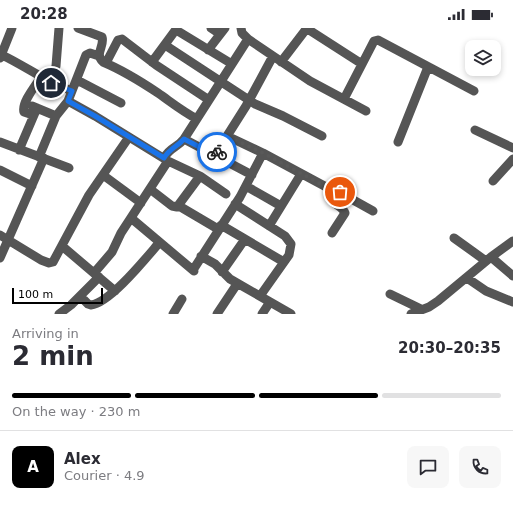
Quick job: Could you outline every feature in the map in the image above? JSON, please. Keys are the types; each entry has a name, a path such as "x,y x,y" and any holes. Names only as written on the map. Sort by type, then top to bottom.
{"street":[{"path":"12,28 1,57 19,63 51,83 72,91"},
{"path":"51,83 56,66 59,28"},
{"path":"78,28 102,37 103,41 99,56"},
{"path":"208,50 223,31 211,28"},
{"path":"282,62 306,28 362,64"},
{"path":"152,62 176,29 232,64"},
{"path":"239,29 248,39 310,82 366,111"},
{"path":"106,63 120,39 209,100"},
{"path":"59,314 80,296 97,275 112,252 119,236 150,188 170,150 184,139 248,39"},
{"path":"344,99 374,41 378,40 474,91"},
{"path":"165,45 250,100 322,136"},
{"path":"0,258 4,237 32,186 56,116 68,101 88,53 99,56 99,59 129,75 159,94 184,113 196,119"},
{"path":"215,155 250,100 261,76 273,56"},
{"path":"398,142 428,66"},
{"path":"41,77 25,103 35,112 56,116"},
{"path":"77,80 121,103"},
{"path":"68,101 89,112 166,160 200,176 226,194"},
{"path":"19,150 35,112"},
{"path":"475,130 513,148"},
{"path":"227,136 263,153 330,189 332,193 332,202 341,207 345,213 332,233"},
{"path":"4,237 49,263 55,261 86,201 102,175 129,137"},
{"path":"184,139 252,175"},
{"path":"0,142 69,168"},
{"path":"131,218 159,243 194,270 201,256 246,186 263,153"},
{"path":"493,181 513,159"},
{"path":"0,170 32,186"},
{"path":"269,226 301,174"},
{"path":"102,175 141,203"},
{"path":"179,206 200,176"},
{"path":"246,186 281,206"},
{"path":"150,188 175,208 179,206 245,239 284,262"},
{"path":"332,193 335,190 373,211"},
{"path":"235,204 285,236 291,244 289,255 260,296"},
{"path":"454,238 513,276"},
{"path":"222,272 245,239"},
{"path":"411,314 429,307 438,301 488,259 513,241"},
{"path":"80,296 91,310 115,290 159,243"},
{"path":"62,246 115,290"},
{"path":"201,256 215,264 230,279 292,314"},
{"path":"467,278 482,289 513,302"},
{"path":"217,314 238,284"},
{"path":"390,294 421,309"},
{"path":"173,314 182,299"},
{"path":"262,314 270,302"}],"way so far":[{"path":"217,152 227,136 251,146 330,189 332,193 335,190 340,192"}],"route":[{"path":"51,83 72,91 68,101 164,158 172,148 184,139 215,155 217,152"}]}
